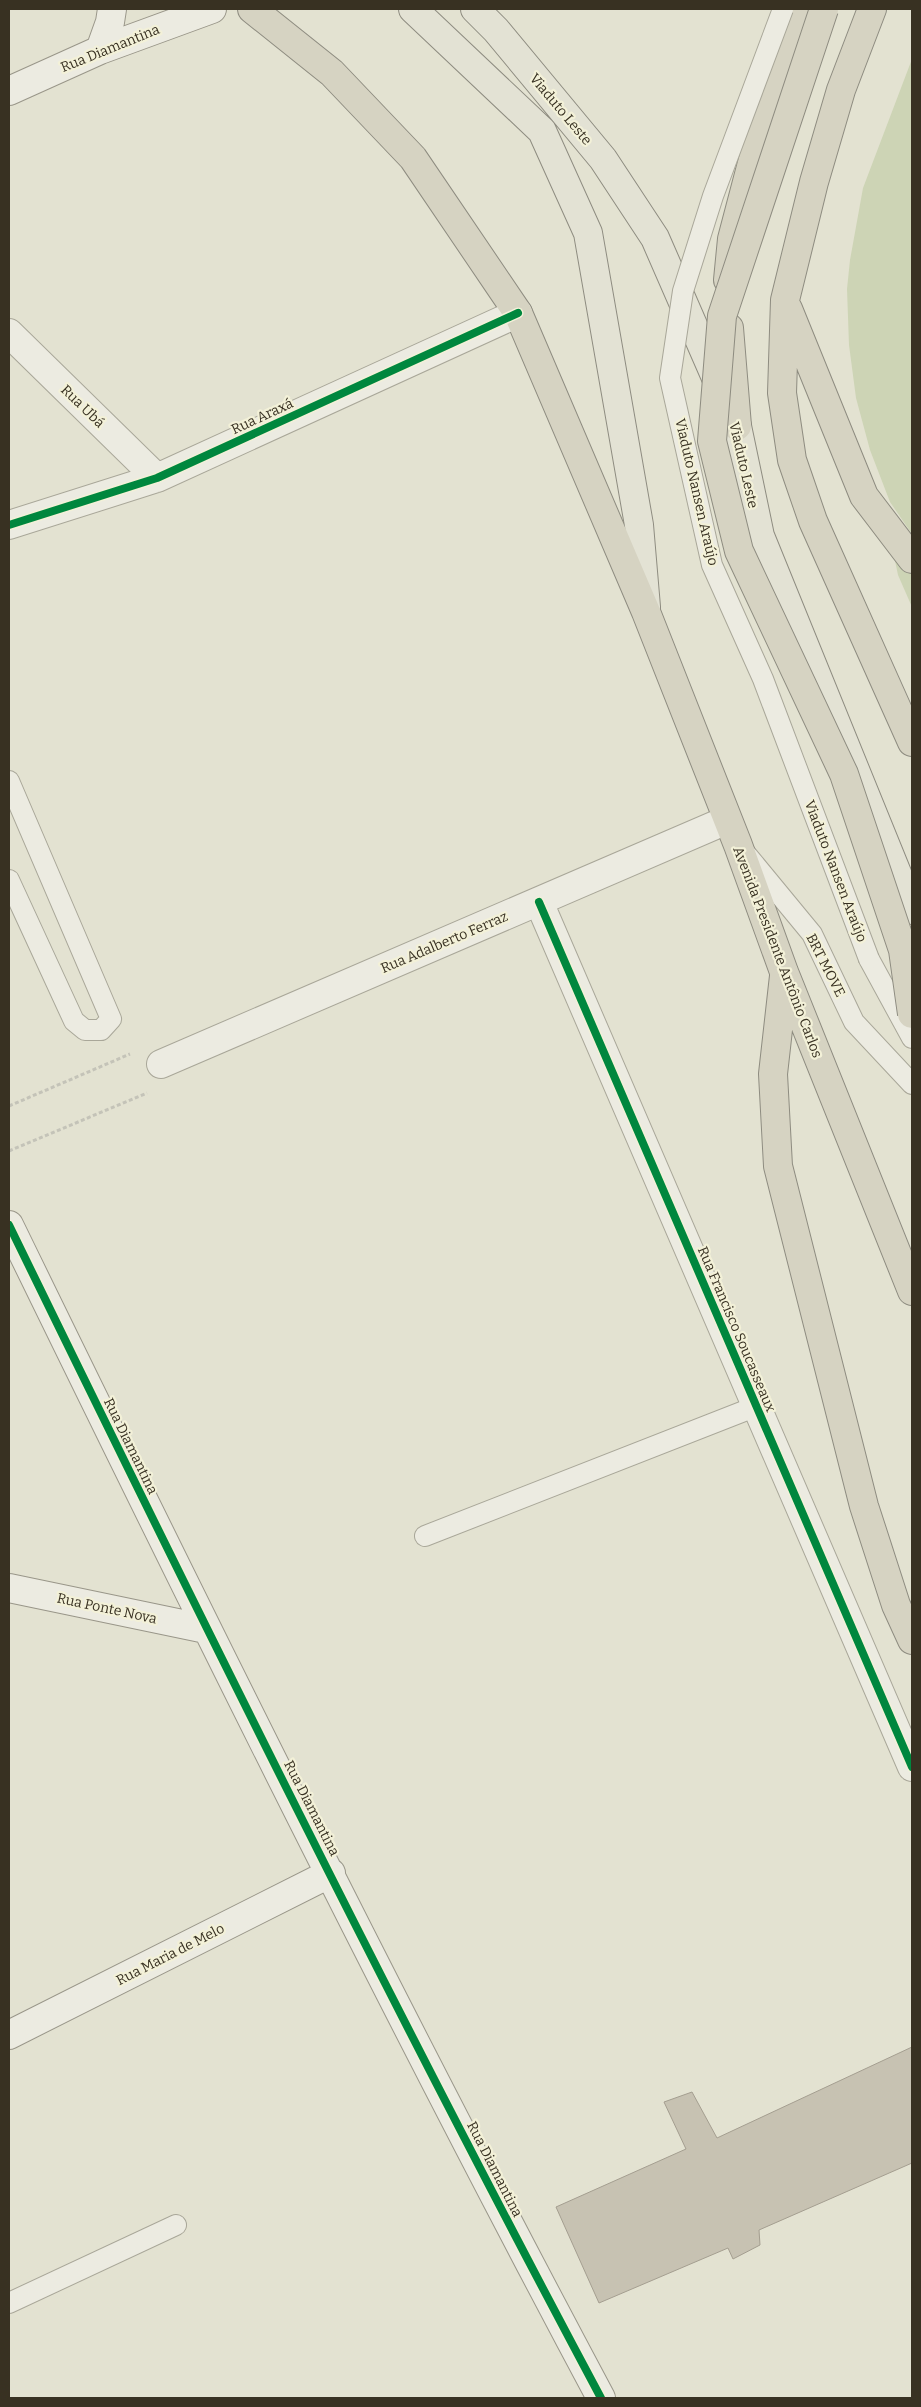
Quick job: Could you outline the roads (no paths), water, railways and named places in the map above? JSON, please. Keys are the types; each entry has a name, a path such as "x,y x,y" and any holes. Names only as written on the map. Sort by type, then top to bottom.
{"highway":[{"name":"Avenida Presidente Antônio Carlos","path":"252,9 332,74 412,158 518,313 646,612 738,845 784,972 912,1291"},
{"path":"737,426 726,301 732,239 782,49 796,9"},
{"path":"824,9 722,316 712,441 739,551 844,774 903,950 909,1019"},
{"path":"872,9 841,90 784,300 782,393 792,460 813,521 912,742"},
{"path":"784,300 864,496 912,559"},
{"path":"784,972 773,1074 778,1166 864,1506 896,1605 912,1640"}],"main road":[{"name":"Viaduto Leste","path":"413,9 542,131 588,233 639,524 646,612"},
{"name":"Viaduto Leste","path":"475,9 496,30 603,159 654,238 737,426 760,536 912,910"}],"street":[{"path":"100,50 110,22 112,9"},
{"name":"Rua Diamantina","path":"9,91 100,50 212,9"},
{"name":"Rua Araxá","path":"9,525 157,478 518,313"},
{"name":"Rua Ubá","path":"9,334 157,478"},
{"name":"Rua Adalberto Ferraz","path":"162,1064 727,820"},
{"name":"Rua Francisco Soucasseaux","path":"539,902 912,1767"},
{"name":"Rua Diamantina","path":"9,1225 206,1629 509,2226 601,2398"},
{"name":"Rua Ponte Nova","path":"9,1588 206,1629"},
{"name":"Rua Maria de Melo","path":"9,2035 331,1874"}],"lane":[{"name":"Viaduto Nansen Araújo","path":"783,9 713,196 683,291 670,378 712,566 764,679 869,959 909,1019 912,1038"},
{"path":"9,781 111,1019 101,1030 85,1030 74,1021 9,880"},
{"name":"BRT MOVE","path":"738,845 812,934 854,1022 912,1084"},
{"path":"425,1536 757,1406"},
{"path":"9,2303 176,2225"}]}
